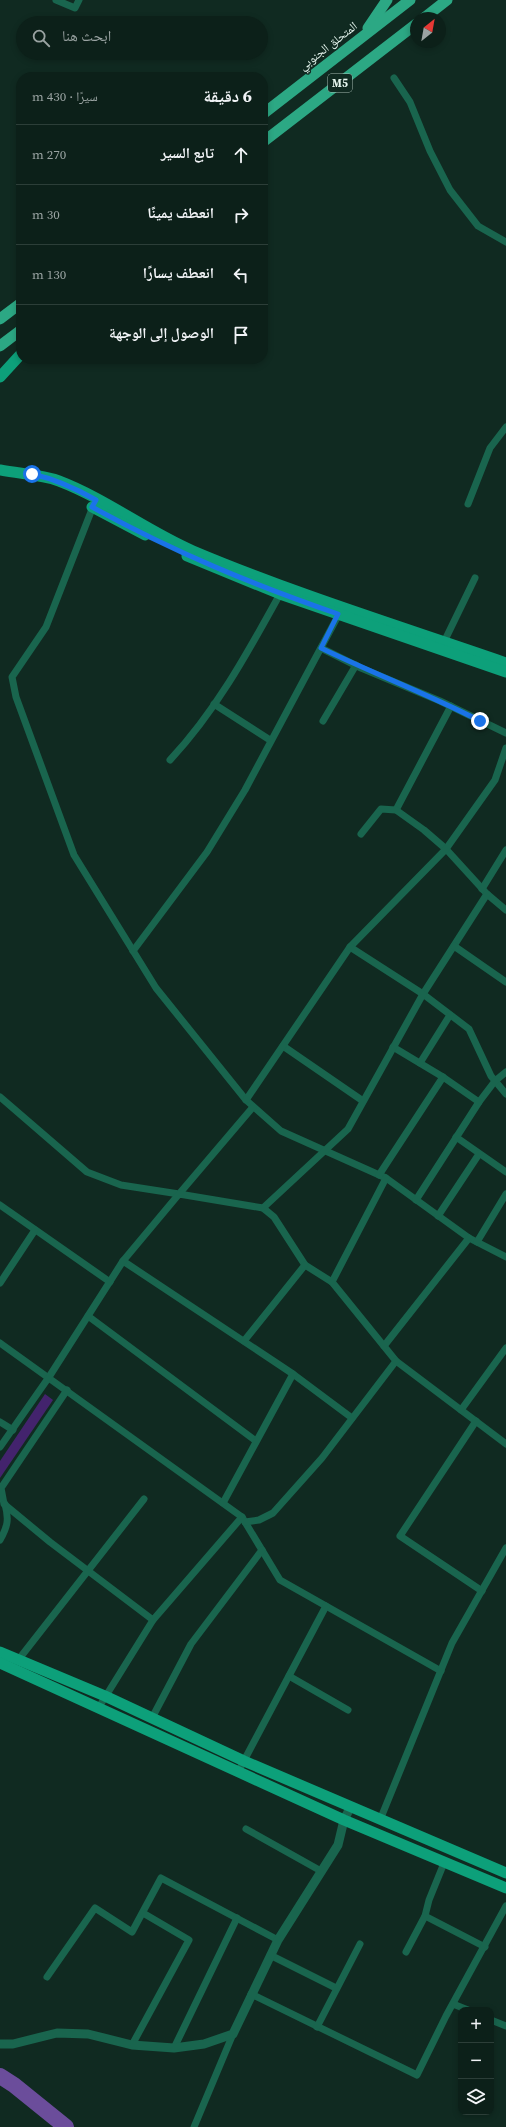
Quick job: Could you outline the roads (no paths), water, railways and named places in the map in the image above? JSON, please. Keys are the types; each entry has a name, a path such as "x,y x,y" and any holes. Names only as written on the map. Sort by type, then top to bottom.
{"highway":[{"path":"364,35 386,0"},
{"name":"المتحلق الجنوبي","path":"268,110 410,0"},
{"path":"432,12 447,0"},
{"name":"M5","path":"268,138 410,29"},
{"path":"0,319 16,307"},
{"path":"0,346 16,334"}],"main road":[{"path":"0,377 16,359"},
{"path":"0,470 46,477 71,487 94,503 199,561 280,594 506,672"},
{"path":"94,503 170,540 205,555 321,600 506,664"},
{"path":"0,1652 20,1659 105,1696 244,1761 350,1808 506,1873"},
{"path":"0,1663 344,1820 506,1888"}],"street":[{"path":"56,0 75,8 79,0"},
{"path":"394,78 410,102 430,151 450,190 478,226 506,242"},
{"path":"468,504 490,448 506,427"},
{"path":"94,503 46,627 12,677 16,697 74,855 156,988 253,1107 281,1131 386,1178 469,1238 506,1257"},
{"path":"444,642 475,578"},
{"path":"170,760 191,738 241,665 280,594"},
{"path":"133,951 207,852 245,790 270,740 338,614"},
{"path":"321,648 356,665 451,706 506,733"},
{"path":"323,721 356,665"},
{"path":"214,704 270,740"},
{"path":"396,810 451,706"},
{"path":"246,1100 350,947 446,849 495,780 506,748"},
{"path":"361,834 381,809 396,810 424,830 446,849 484,892 506,910"},
{"path":"263,1208 348,1129 422,994 454,946 506,850"},
{"path":"454,946 506,982"},
{"path":"350,947 422,994 469,1029 495,1081 506,1094"},
{"path":"420,1063 450,1014"},
{"path":"283,1046 363,1101"},
{"path":"393,1047 443,1077 478,1102"},
{"path":"416,1200 478,1102 495,1081 506,1072"},
{"path":"379,1175 443,1077"},
{"path":"0,1097 87,1172 121,1185 263,1208 274,1217 305,1265 332,1282 396,1361 506,1444"},
{"path":"0,1447 49,1377 124,1261 253,1107"},
{"path":"456,1137 506,1172"},
{"path":"438,1216 479,1154"},
{"path":"332,1282 386,1178"},
{"path":"477,1242 506,1194"},
{"path":"0,1205 110,1282"},
{"path":"0,1283 35,1230"},
{"path":"384,1346 469,1238"},
{"path":"124,1261 293,1374 352,1418"},
{"path":"244,1341 305,1265"},
{"path":"88,1316 256,1441"},
{"path":"0,1343 223,1503 244,1520 280,1580 441,1671"},
{"path":"460,1410 506,1348"},
{"path":"99,1707 153,1620 244,1520 259,1520 273,1513 322,1458 396,1361"},
{"path":"223,1503 293,1374"},
{"path":"0,1540 8,1527 8,1516 2,1502 1,1488 67,1390"},
{"path":"476,1421 400,1536 482,1591"},
{"path":"0,1422 13,1430"},
{"path":"20,1659 144,1499"},
{"path":"2,1502 88,1571 153,1620"},
{"path":"380,1820 452,1643 506,1548"},
{"path":"152,1718 191,1644 262,1550"},
{"path":"238,1772 326,1606"},
{"path":"289,1676 348,1710"},
{"path":"194,2127 233,2034 270,1955 340,1840 344,1820 350,1808"},
{"path":"246,1830 321,1871"},
{"path":"406,1952 425,1916 429,1900 444,1863"},
{"path":"47,1977 95,1908 132,1932 161,1878 278,1940"},
{"path":"251,1994 417,2075 453,2004 506,1906"},
{"path":"132,2046 189,1940 143,1913"},
{"path":"425,1916 485,1947"},
{"path":"174,2048 237,1918"},
{"path":"317,2026 360,1944"},
{"path":"270,1955 336,1988"},
{"path":"453,2004 460,2007"},
{"path":"494,2021 506,2026"},
{"path":"0,2044 12,2044 57,2033 88,2034 132,2046 174,2048 204,2044 233,2034"}],"waterway":[{"path":"0,2076 14,2085 66,2127"}]}
